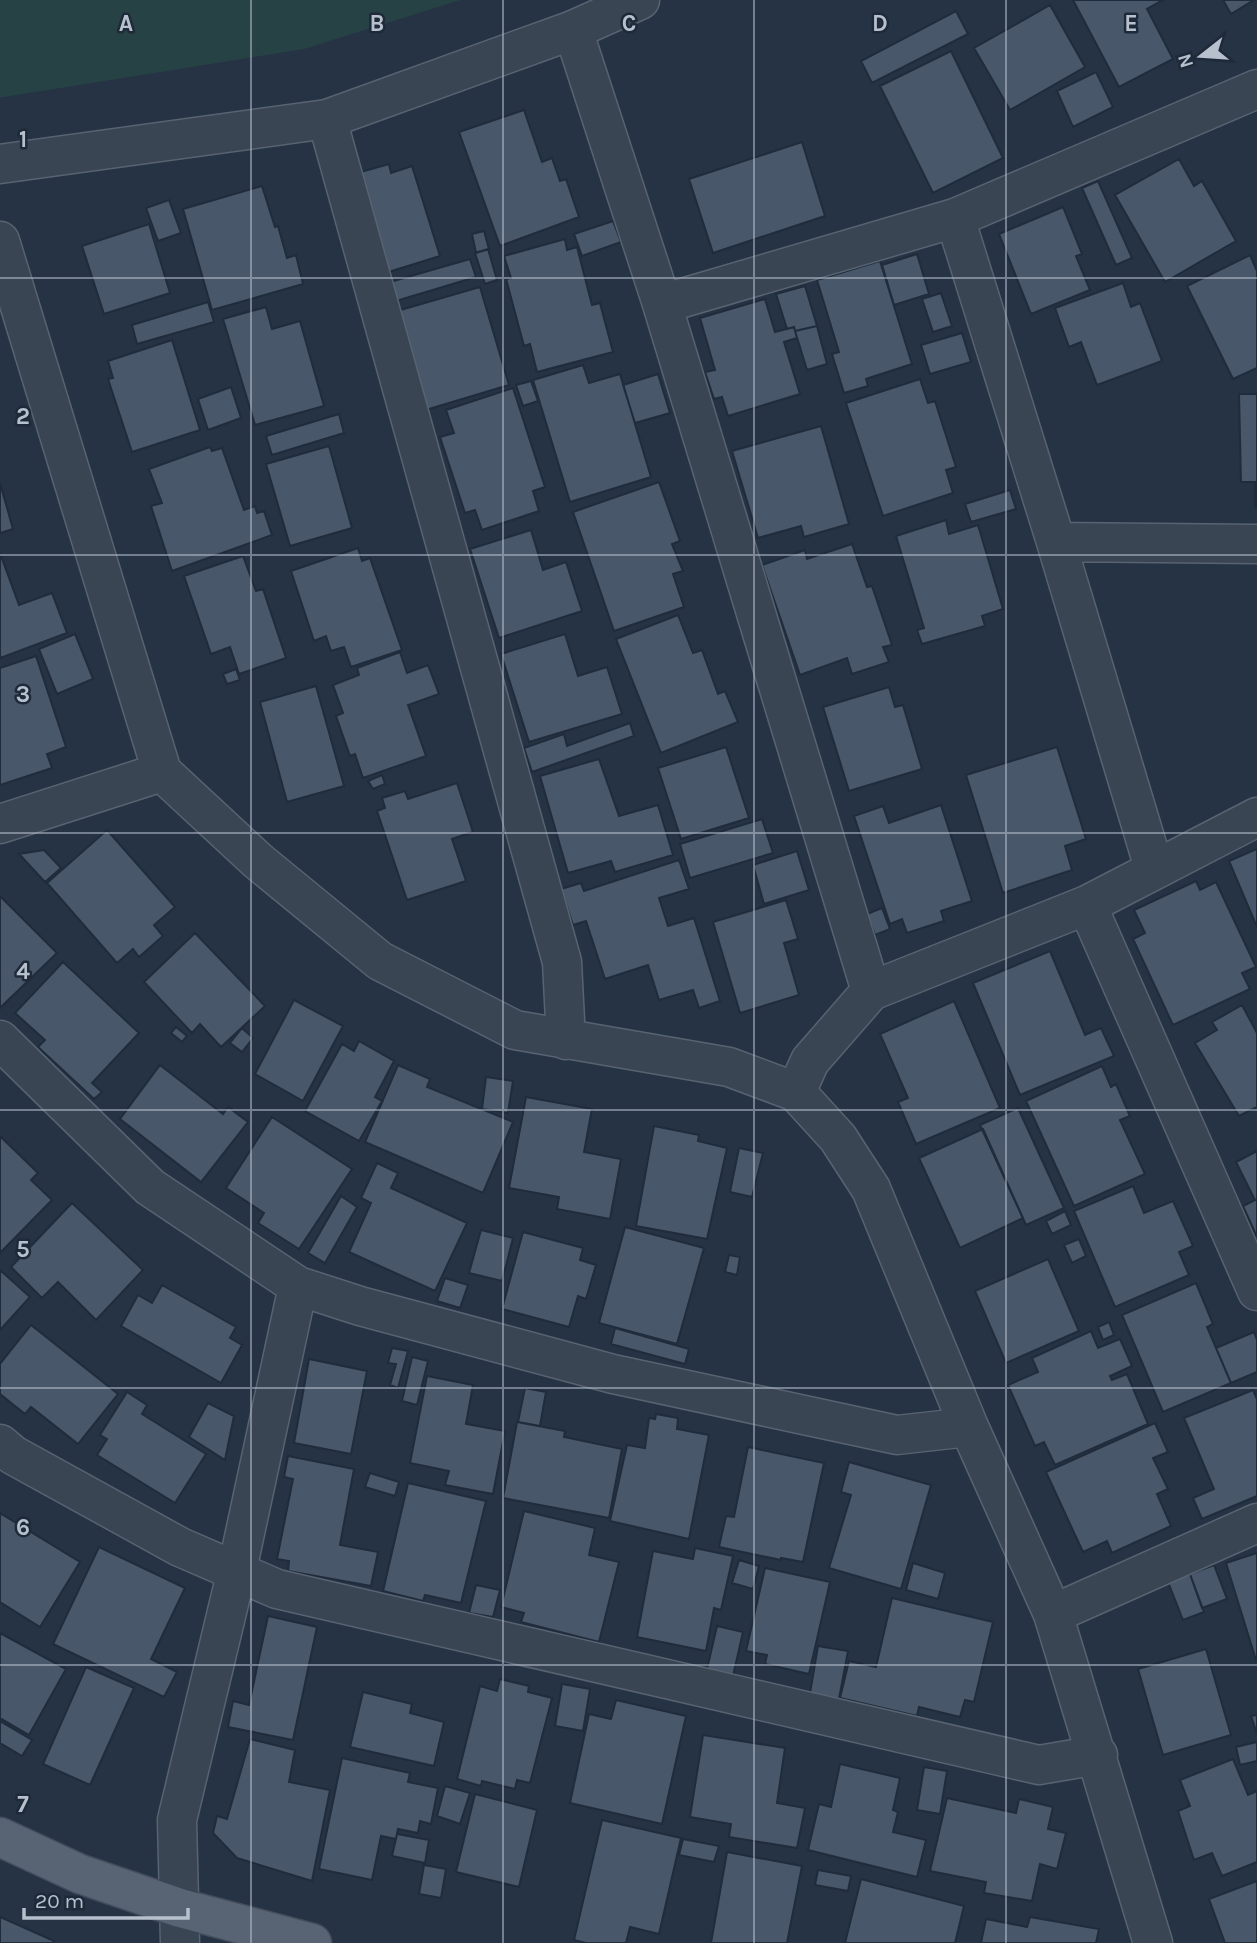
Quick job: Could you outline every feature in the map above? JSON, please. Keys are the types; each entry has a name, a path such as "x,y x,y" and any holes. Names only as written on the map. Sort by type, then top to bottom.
{"main road":[{"path":"0,1837 80,1874 180,1926 312,1943"}],"street":[{"path":"0,163 327,119 573,30 640,0"},
{"path":"573,30 662,304 872,991"},
{"path":"662,304 955,218 1256,92"},
{"path":"327,119 562,962 566,1040"},
{"path":"955,218 1154,869"},
{"path":"0,241 162,772 258,861 380,961 515,1030 729,1067 796,1092 838,1138 871,1189 970,1427 1053,1614 1153,1943"},
{"path":"1056,542 1257,544"},
{"path":"0,824 162,772"},
{"path":"796,1092 810,1061 872,991 1087,905 1257,817"},
{"path":"1087,905 1257,1291"},
{"path":"0,1040 150,1187 298,1286 360,1306 613,1374 897,1435 970,1427"},
{"path":"180,1926 177,1820 237,1570 298,1286"},
{"path":"0,1444 13,1455 180,1547 277,1589 1039,1765 1098,1755"},
{"path":"1053,1614 1257,1523"}],"green space":[{"path":"0,0 460,0 304,49 0,97"}],"building":[{"path":"1073,0 1163,0 1147,9 1173,59 1119,87"},
{"path":"1223,0 1254,0 1231,14"},
{"path":"1050,5 1085,67 1010,110 974,48"},
{"path":"956,11 968,34 872,83 861,61"},
{"path":"951,51 1003,158 933,193 880,86"},
{"path":"1096,72 1113,107 1073,127 1057,91"},
{"path":"524,110 542,162 552,158 560,181 566,179 579,217 500,246 459,132"},
{"path":"802,142 825,216 713,253 689,179"},
{"path":"1179,159 1194,186 1202,181 1236,241 1165,282 1115,195"},
{"path":"389,164 391,173 412,166 440,256 379,275 350,175"},
{"path":"1098,181 1132,258 1116,265 1082,188"},
{"path":"262,186 287,258 296,255 303,284 212,310 183,209"},
{"path":"169,200 181,233 158,241 146,208"},
{"path":"1063,207 1082,254 1076,256 1090,290 1031,314 999,234"},
{"path":"613,221 621,242 582,256 574,234"},
{"path":"149,224 170,293 104,314 82,246"},
{"path":"484,231 489,249 476,253 472,234"},
{"path":"565,239 567,250 577,247 592,305 600,303 613,352 537,372 530,344 524,346 506,279 511,278 504,256"},
{"path":"488,249 497,280 485,284 475,253"},
{"path":"917,254 929,294 894,305 882,265"},
{"path":"1250,255 1257,271 1257,368 1233,379 1187,286"},
{"path":"470,259 476,277 396,301 390,282"},
{"path":"880,261 912,364 866,379 868,386 844,393 832,354 839,352 817,280"},
{"path":"1123,283 1131,307 1140,303 1162,361 1097,385 1081,342 1069,347 1055,308"},
{"path":"805,286 817,326 795,331 794,327 787,329 776,294"},
{"path":"480,287 509,385 419,412 390,313"},
{"path":"941,293 952,326 933,332 922,299"},
{"path":"765,299 775,332 794,327 797,338 784,342 800,394 728,416 722,397 714,399 705,372 715,370 700,318"},
{"path":"208,302 214,322 137,344 132,325"},
{"path":"266,307 272,329 300,321 324,406 255,425 223,319"},
{"path":"817,326 827,364 807,370 795,331"},
{"path":"962,333 971,362 930,374 921,345"},
{"path":"172,340 200,430 132,452 108,379 113,378 108,361"},
{"path":"583,365 589,383 620,374 651,477 570,502 533,380"},
{"path":"658,374 670,413 635,423 623,385"},
{"path":"920,379 928,403 935,401 956,467 946,470 953,493 883,516 846,403"},
{"path":"531,381 538,401 523,406 516,385"},
{"path":"231,387 241,418 208,430 198,399"},
{"path":"513,388 545,487 533,491 539,511 482,530 475,510 465,513 440,437 454,433 446,410"},
{"path":"1239,394 1257,394 1257,507 1255,482 1241,482"},
{"path":"339,414 344,433 272,455 266,436"},
{"path":"821,426 849,524 804,537 801,526 758,538 732,451"},
{"path":"329,446 352,528 290,546 266,464"},
{"path":"210,447 212,451 222,448 244,510 255,506 257,513 264,511 272,535 172,571 151,506 162,503 149,469"},
{"path":"659,482 680,541 672,544 683,571 673,574 684,607 614,631 573,512"},
{"path":"0,483 13,529 0,533"},
{"path":"1010,490 1016,509 971,522 965,504"},
{"path":"946,520 949,534 978,525 1003,609 982,616 985,626 922,644 917,630 924,628 896,536"},
{"path":"531,530 543,570 566,562 582,611 499,638 470,549"},
{"path":"852,544 867,587 872,586 892,645 883,647 889,662 852,674 847,658 800,675 762,565 805,550 807,559"},
{"path":"358,548 362,561 370,558 402,650 351,667 344,647 331,651 326,636 314,641 291,571"},
{"path":"0,553 19,605 52,593 67,633 0,658"},
{"path":"243,556 256,591 263,589 286,658 239,674 230,647 211,654 184,576"},
{"path":"678,615 693,653 702,650 718,694 725,691 738,722 661,753 616,639"},
{"path":"75,634 93,679 57,694 39,649"},
{"path":"565,634 578,676 607,667 622,714 529,742 501,654"},
{"path":"400,652 407,673 428,665 439,694 408,705 426,756 363,778 355,754 350,756 336,716 343,713 333,685 359,675 357,668"},
{"path":"36,656 66,747 47,754 52,768 0,785 0,668"},
{"path":"236,669 240,680 227,684 223,674"},
{"path":"316,686 344,786 287,802 260,702"},
{"path":"889,687 895,707 903,705 922,769 849,791 823,707"},
{"path":"630,723 634,736 532,772 524,748 564,734 567,746"},
{"path":"726,747 749,818 681,839 658,768"},
{"path":"1057,747 1086,839 1065,846 1072,870 1003,893 966,775"},
{"path":"599,759 619,816 658,805 673,855 615,872 611,861 568,873 540,776"},
{"path":"382,775 385,784 373,789 368,781"},
{"path":"457,783 473,832 452,839 466,881 407,900 377,811 385,808 382,798 405,791 408,799"},
{"path":"941,805 972,901 941,911 944,921 907,933 902,919 890,924 854,816 883,806 889,823"},
{"path":"762,819 773,853 690,878 680,844"},
{"path":"107,830 175,907 154,925 163,936 139,957 133,949 117,963 47,883"},
{"path":"1257,849 1257,927 1229,861"},
{"path":"44,850 61,868 45,882 19,854"},
{"path":"797,851 809,890 764,904 753,865"},
{"path":"679,860 689,889 659,898 668,926 694,918 720,1001 699,1008 693,990 659,1000 648,965 605,979 586,921 573,925 561,889 581,883 584,891"},
{"path":"1196,881 1200,890 1216,882 1256,967 1242,973 1250,989 1173,1025 1133,939 1145,933 1134,910"},
{"path":"0,896 57,953 0,1008"},
{"path":"786,900 798,939 784,943 799,995 740,1013 713,922"},
{"path":"882,908 890,929 875,935 867,914"},
{"path":"195,933 265,1006 221,1047 200,1024 192,1033 144,982"},
{"path":"1050,951 1085,1035 1101,1028 1114,1056 1020,1095 973,983"},
{"path":"63,962 139,1033 92,1083 102,1092 94,1099 38,1047 45,1040 15,1013"},
{"path":"294,1000 343,1026 303,1101 255,1074"},
{"path":"954,1001 1000,1108 916,1144 898,1102 908,1098 880,1034"},
{"path":"1242,1005 1257,1033 1257,1107 1239,1116 1195,1043 1217,1030 1212,1022"},
{"path":"176,1027 187,1036 182,1042 171,1033"},
{"path":"242,1028 253,1038 242,1052 230,1043"},
{"path":"359,1041 394,1061 375,1097 382,1101 359,1141 305,1111 342,1044 354,1051"},
{"path":"160,1065 223,1114 228,1107 248,1122 201,1182 120,1119"},
{"path":"398,1065 430,1079 427,1087 513,1122 483,1193 365,1142"},
{"path":"1102,1066 1111,1087 1116,1084 1130,1116 1120,1120 1145,1174 1074,1206 1026,1101"},
{"path":"486,1077 513,1081 508,1113 482,1109"},
{"path":"526,1097 592,1109 584,1152 621,1159 610,1219 557,1209 559,1197 509,1188"},
{"path":"1018,1108 1064,1208 1026,1225 980,1125"},
{"path":"272,1117 352,1169 299,1249 258,1223 264,1213 226,1188"},
{"path":"654,1126 699,1135 698,1141 727,1148 707,1239 636,1226"},
{"path":"983,1129 1023,1218 960,1248 919,1158"},
{"path":"0,1136 38,1173 31,1180 52,1200 0,1253"},
{"path":"739,1148 763,1153 752,1197 730,1192"},
{"path":"1257,1151 1257,1237 1243,1206 1255,1200 1236,1162"},
{"path":"377,1163 398,1173 391,1188 467,1223 435,1291 349,1252 371,1203 361,1198"},
{"path":"1133,1186 1144,1213 1173,1201 1193,1246 1179,1252 1189,1275 1115,1307 1074,1211"},
{"path":"341,1196 357,1207 325,1263 308,1253"},
{"path":"72,1203 143,1270 96,1320 58,1282 42,1298 11,1267"},
{"path":"1065,1211 1071,1225 1052,1234 1046,1221"},
{"path":"625,1227 704,1248 677,1344 599,1323"},
{"path":"481,1230 513,1238 502,1281 469,1273"},
{"path":"523,1232 583,1248 580,1260 596,1265 586,1299 578,1296 569,1327 502,1309"},
{"path":"1079,1239 1086,1256 1072,1263 1064,1245"},
{"path":"729,1255 740,1257 737,1275 725,1272"},
{"path":"1048,1259 1079,1331 1006,1363 975,1291"},
{"path":"0,1270 30,1297 0,1330"},
{"path":"445,1278 468,1285 460,1308 437,1301"},
{"path":"1196,1283 1213,1324 1207,1327 1231,1383 1163,1412 1122,1315"},
{"path":"162,1285 236,1327 230,1338 242,1345 221,1383 121,1326 138,1295 152,1303"},
{"path":"1109,1322 1114,1335 1103,1340 1098,1327"},
{"path":"31,1325 118,1394 78,1444 31,1407 25,1414 0,1394 0,1364"},
{"path":"615,1328 689,1349 685,1364 611,1344"},
{"path":"1091,1331 1098,1348 1120,1339 1132,1366 1110,1376 1112,1380 1127,1374 1148,1424 1055,1465 1044,1442 1035,1446 1008,1385 1038,1372 1032,1358"},
{"path":"1254,1332 1257,1340 1257,1372 1231,1383 1216,1348"},
{"path":"392,1348 408,1351 398,1388 390,1385 396,1364 388,1363"},
{"path":"412,1357 428,1361 417,1405 402,1401"},
{"path":"309,1359 367,1371 351,1454 294,1443"},
{"path":"427,1376 473,1385 466,1424 505,1431 493,1494 445,1485 449,1471 410,1463"},
{"path":"525,1388 546,1392 540,1426 518,1422"},
{"path":"1253,1390 1257,1399 1257,1496 1202,1519 1193,1498 1214,1489 1184,1418"},
{"path":"127,1392 147,1405 142,1414 206,1454 175,1503 97,1455 107,1439 100,1435"},
{"path":"208,1403 234,1416 225,1460 189,1437"},
{"path":"656,1414 678,1418 677,1429 709,1435 689,1539 610,1521 627,1445 645,1448 649,1418 655,1419"},
{"path":"517,1422 565,1431 564,1437 622,1449 609,1518 503,1498"},
{"path":"1155,1423 1168,1452 1153,1458 1168,1489 1157,1494 1171,1526 1112,1553 1107,1541 1083,1552 1046,1472"},
{"path":"748,1447 824,1463 803,1562 719,1547 726,1516 734,1517"},
{"path":"288,1456 354,1469 340,1545 378,1552 371,1586 288,1571 289,1561 277,1559 293,1479 284,1477"},
{"path":"849,1462 931,1485 901,1589 829,1568 851,1495 841,1492"},
{"path":"370,1473 399,1482 395,1496 365,1487"},
{"path":"408,1483 486,1501 461,1603 425,1595 423,1601 383,1591"},
{"path":"524,1511 595,1528 589,1555 619,1562 599,1642 521,1622 524,1613 501,1607"},
{"path":"0,1513 80,1562 40,1627 0,1602"},
{"path":"99,1547 185,1588 151,1659 177,1672 164,1697 53,1644"},
{"path":"695,1548 733,1556 721,1610 714,1608 706,1651 637,1637 653,1551 693,1559"},
{"path":"1257,1553 1257,1660 1256,1660 1226,1563"},
{"path":"739,1560 759,1566 753,1589 732,1583"},
{"path":"913,1563 945,1573 938,1599 906,1590"},
{"path":"1214,1565 1227,1599 1202,1608 1190,1574"},
{"path":"765,1568 830,1582 809,1674 765,1664 767,1655 746,1651"},
{"path":"1190,1574 1204,1612 1183,1620 1168,1582"},
{"path":"476,1585 500,1590 493,1617 469,1613"},
{"path":"892,1598 993,1622 974,1702 965,1700 960,1717 919,1707 917,1716 840,1698 849,1661 876,1667"},
{"path":"268,1616 317,1627 293,1740 228,1727 233,1701 249,1705"},
{"path":"717,1626 743,1632 733,1676 707,1669"},
{"path":"0,1633 66,1669 29,1735 0,1718"},
{"path":"818,1646 848,1651 839,1699 810,1693"},
{"path":"1206,1649 1231,1735 1163,1755 1138,1669"},
{"path":"86,1667 134,1688 90,1785 43,1764"},
{"path":"500,1679 529,1686 528,1692 552,1698 530,1783 517,1780 515,1789 482,1781 481,1786 457,1779 480,1686 497,1691"},
{"path":"562,1684 590,1689 583,1731 555,1726"},
{"path":"363,1692 412,1704 410,1713 444,1722 434,1766 350,1747"},
{"path":"616,1700 686,1716 662,1824 570,1803 589,1714 611,1719"},
{"path":"1257,1715 1257,1734 1251,1716"},
{"path":"0,1721 32,1740 22,1756 0,1743"},
{"path":"703,1735 785,1748 777,1803 805,1808 797,1848 729,1837 731,1824 690,1817"},
{"path":"250,1739 295,1750 289,1782 330,1790 312,1881 237,1858 213,1833 217,1816 227,1819"},
{"path":"1257,1742 1257,1761 1240,1765 1236,1747"},
{"path":"342,1758 410,1773 408,1782 438,1788 431,1824 420,1821 418,1833 398,1829 396,1839 381,1836 372,1880 319,1869"},
{"path":"1233,1759 1248,1795 1257,1791 1257,1862 1222,1876 1212,1853 1194,1860 1178,1811 1190,1806 1180,1780"},
{"path":"840,1764 900,1778 893,1810 898,1812 893,1832 926,1840 917,1877 808,1850 819,1804 831,1807"},
{"path":"924,1767 947,1771 940,1814 917,1810"},
{"path":"445,1786 470,1793 460,1824 437,1816"},
{"path":"475,1794 537,1810 519,1887 456,1872"},
{"path":"947,1798 1016,1813 1019,1799 1053,1807 1048,1829 1066,1833 1057,1869 1040,1864 1032,1901 984,1893 986,1882 930,1871"},
{"path":"602,1820 681,1838 659,1934 630,1927 626,1943 586,1943 574,1940"},
{"path":"397,1834 429,1840 425,1863 392,1856"},
{"path":"683,1839 719,1846 714,1862 679,1855"},
{"path":"727,1852 802,1866 787,1943 711,1943"},
{"path":"424,1865 446,1869 441,1898 419,1894"},
{"path":"818,1870 851,1876 848,1891 815,1885"},
{"path":"861,1879 964,1906 955,1943 845,1943"},
{"path":"1257,1881 1257,1943 1225,1943 1209,1899"},
{"path":"0,1917 54,1941 0,1943"},
{"path":"1030,1917 1099,1929 1096,1943 981,1943 986,1919 1027,1927"}]}
